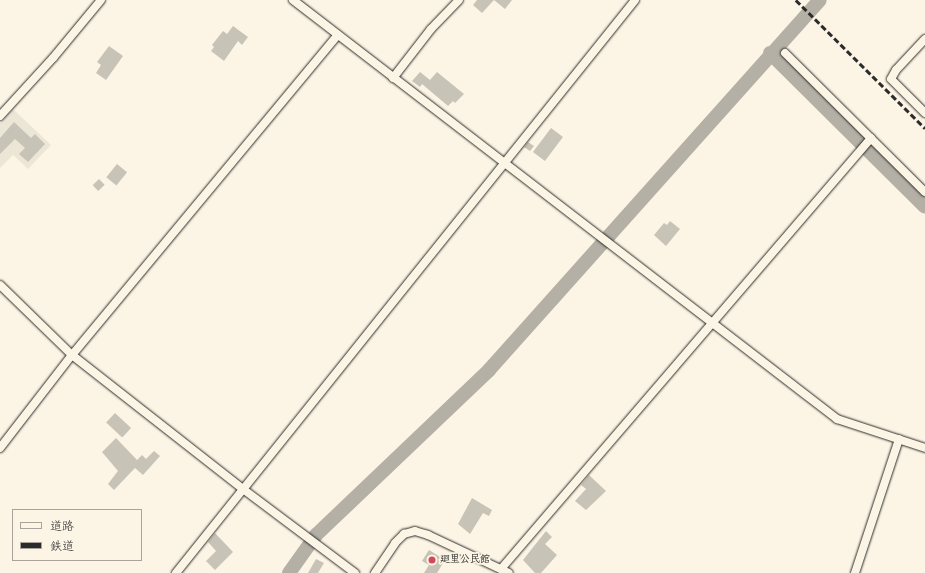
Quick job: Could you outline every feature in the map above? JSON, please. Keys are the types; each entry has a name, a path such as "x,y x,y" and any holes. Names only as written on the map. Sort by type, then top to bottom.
{"street":[{"path":"0,116 53,58 101,0"},
{"path":"294,0 393,78 837,419 925,448"},
{"path":"393,78 431,29 459,0"},
{"path":"176,573 635,0"},
{"path":"0,448 72,355 338,34"},
{"path":"925,39 896,70 891,79 925,113"},
{"path":"785,53 925,192"},
{"path":"501,569 871,138"},
{"path":"0,285 72,355 242,489 355,573"},
{"path":"855,573 899,439"},
{"path":"376,573 395,543 404,534 415,531 428,535 509,573"}],"shaded area":[{"path":"13,109 51,145 28,169 13,155 0,168 0,123"}],"building":[{"path":"477,0 494,0 482,13 473,5"},
{"path":"494,0 512,0 505,9"},
{"path":"233,26 248,37 242,45 238,41 224,61 211,51 214,47 212,45 223,31 227,34"},
{"path":"109,46 123,56 106,80 96,73 101,65 97,62"},
{"path":"420,72 430,80 437,72 464,94 455,103 453,101 448,106 422,84 420,87 412,81"},
{"path":"14,122 31,138 35,134 45,144 28,162 19,154 25,148 15,139 0,154 0,138"},
{"path":"551,128 563,137 545,161 533,152"},
{"path":"528,142 534,146 530,151 524,147"},
{"path":"117,164 127,172 116,185 106,177"},
{"path":"99,179 105,185 98,191 93,185"},
{"path":"670,221 680,229 666,246 654,235 664,223 667,225"},
{"path":"115,413 131,428 122,438 106,423"},
{"path":"116,438 137,460 142,455 146,459 154,451 160,456 143,475 135,468 114,490 108,484 118,471 102,452"},
{"path":"589,475 606,491 586,510 575,501 586,489 581,485"},
{"path":"472,498 492,510 489,516 483,513 470,534 458,524"},
{"path":"546,531 552,537 545,544 557,555 541,573 535,573 523,560"},
{"path":"215,533 233,552 215,570 206,561 216,551 208,542"},
{"path":"429,550 445,560 437,573 424,573 429,565 422,561"},
{"path":"316,559 324,563 318,573 308,573"}],"waterway":[{"path":"289,573 316,535 489,370 820,0"},
{"path":"770,53 925,207"}],"railway":[{"path":"796,0 925,128"}],"place":[{"name":"廻里公民館","path":"432,560"}]}
